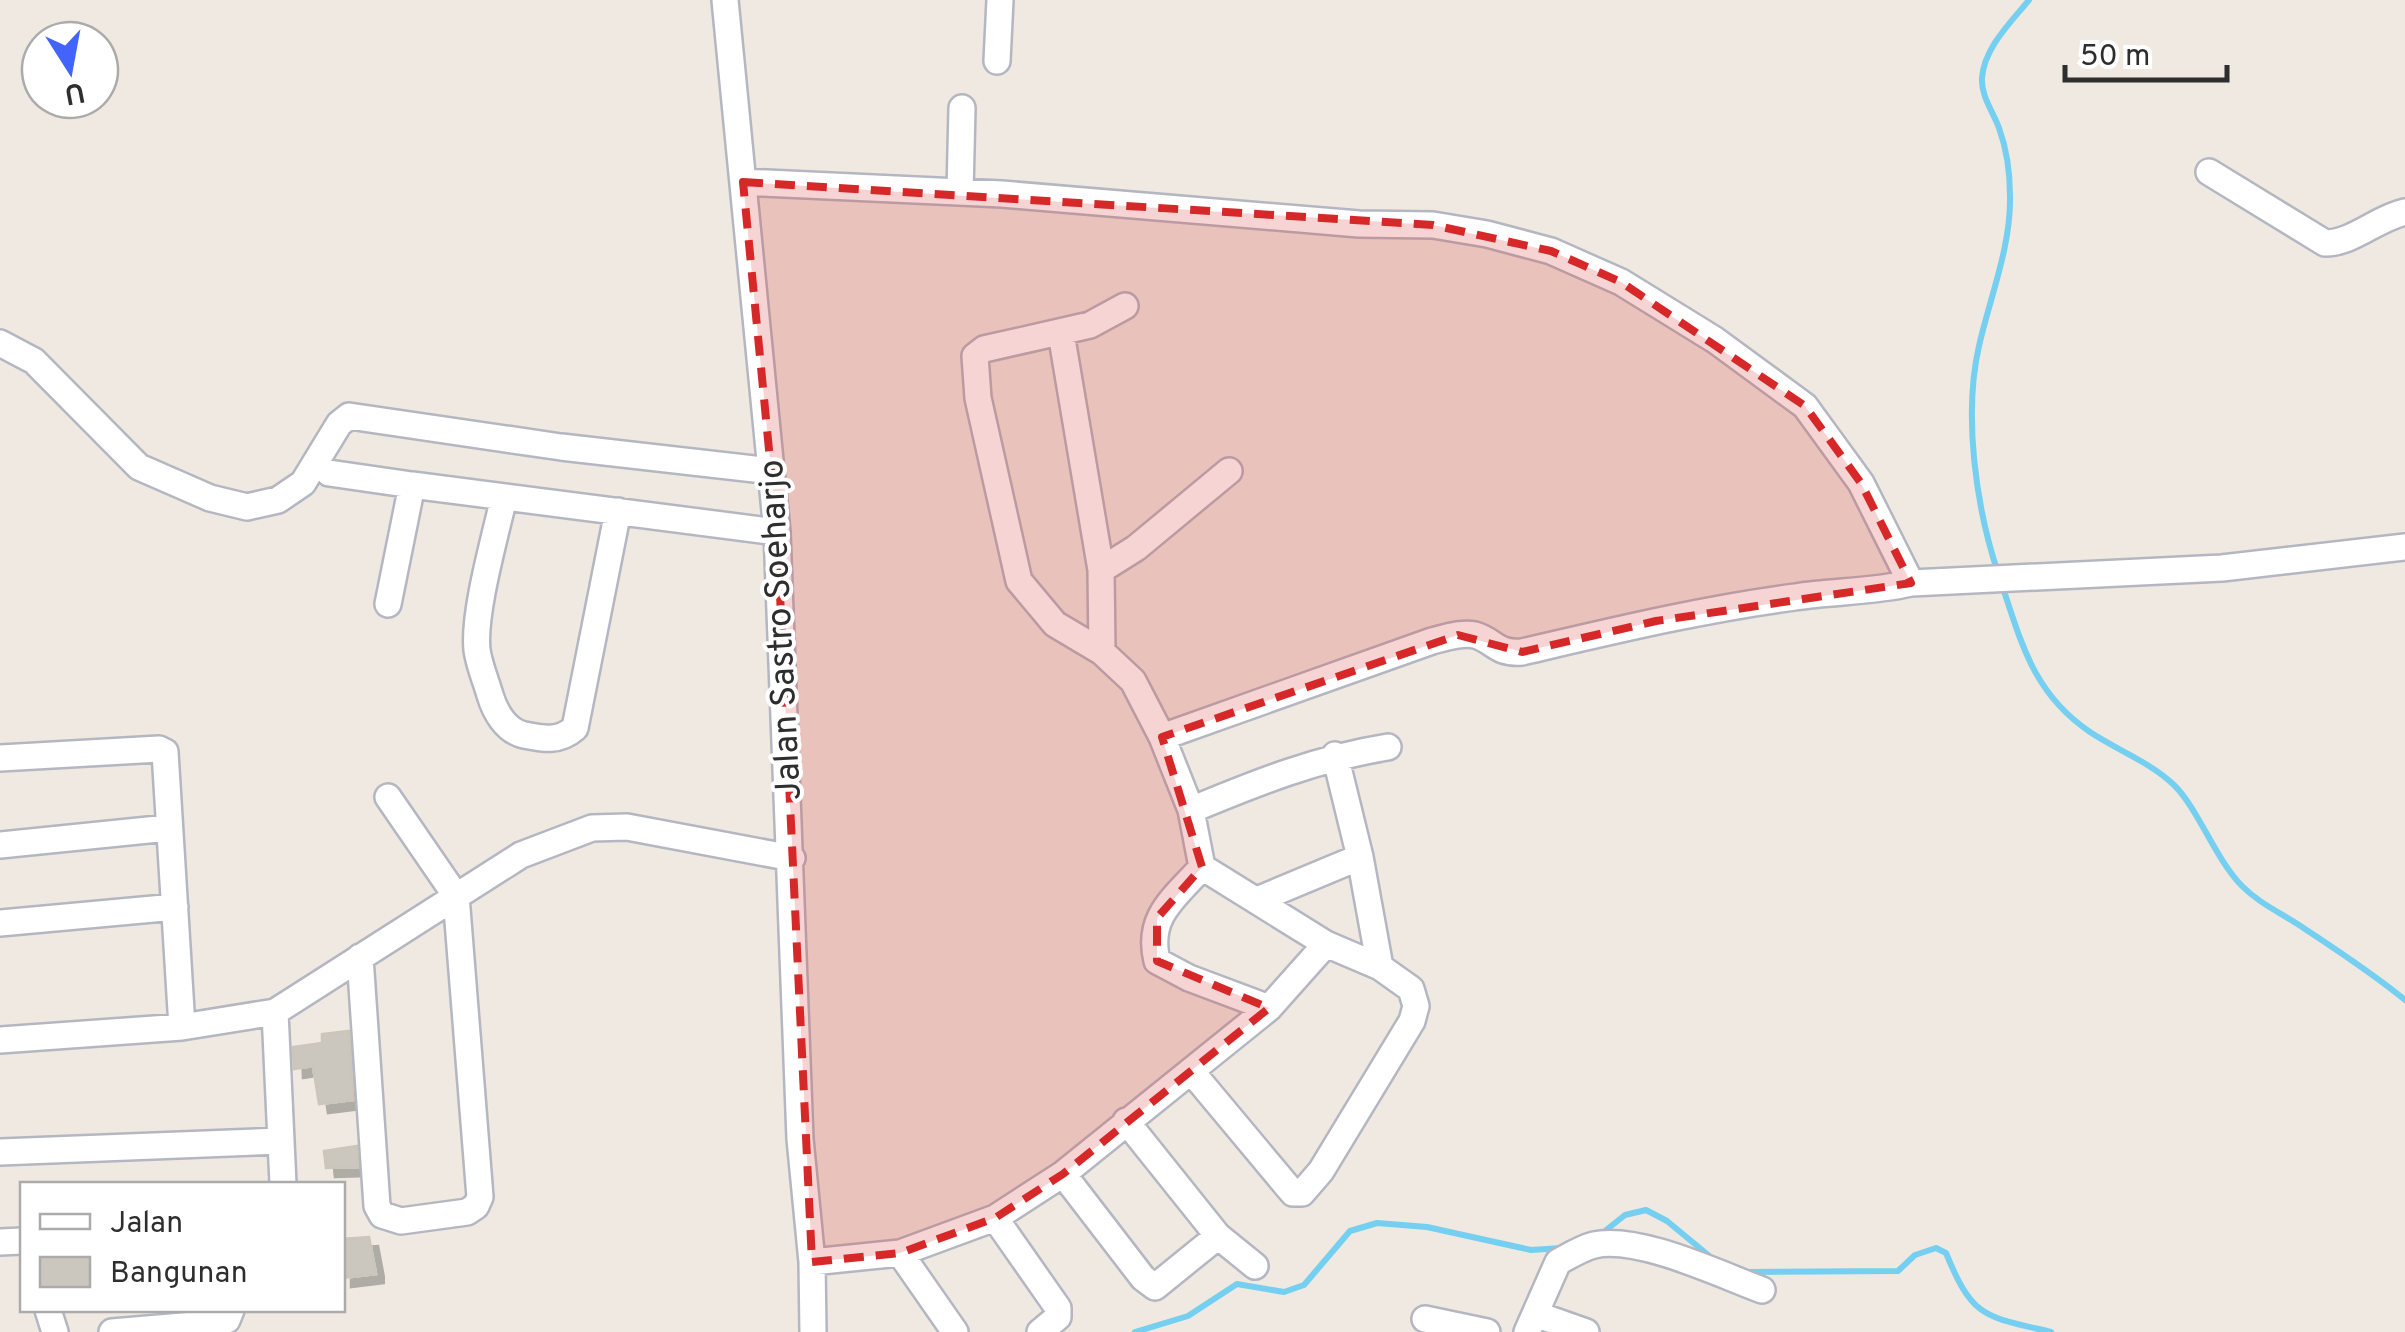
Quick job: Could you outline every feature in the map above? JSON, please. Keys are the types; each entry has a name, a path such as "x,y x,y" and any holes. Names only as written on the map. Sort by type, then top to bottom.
{"street":[{"name":"Jalan Sastro Soeharjo","path":"725,0 778,532 800,1139 812,1262 814,1332"},
{"path":"997,61 1000,0"},
{"path":"960,192 962,108"},
{"path":"2209,172 2325,243 2344,240 2386,217 2405,212"},
{"path":"743,182 960,192 1359,224 1432,225 1487,234 1550,251 1621,282 1715,340 1804,406 1861,484 1911,583"},
{"path":"1125,306 1111,316 1061,333 984,349 975,356 978,398 1019,581 1054,624 1102,652 1133,681 1162,736 1191,810 1202,866 1326,944 1380,967 1412,989 1416,1006 1412,1022 1321,1171 1302,1193 1294,1193 1287,1186 1191,1071"},
{"path":"1061,333 1101,570 1102,652"},
{"path":"0,343 34,361 139,467 210,498 247,507 278,500 303,483 339,424 350,416 772,471"},
{"path":"1101,570 1136,548 1229,472"},
{"path":"329,473 778,532"},
{"path":"388,604 412,484"},
{"path":"504,497 476,631 477,654 494,707 503,720 516,733 548,740 566,736 575,728 618,511"},
{"path":"1162,736 1458,635 1477,636 1506,653 1522,652 1656,621 1796,596 1911,583 2222,568 2405,546"},
{"path":"1191,810 1335,756 1388,747"},
{"path":"0,758 159,749 167,759 182,1028"},
{"path":"1335,756 1360,857 1380,967"},
{"path":"360,957 377,1206 382,1215 401,1221 467,1212 476,1206 480,1196 456,896 388,797"},
{"path":"0,1040 182,1028 275,1012 521,855 592,828 626,827 792,858"},
{"path":"0,845 168,828"},
{"path":"1258,900 1360,857"},
{"path":"1202,866 1157,918 1152,942 1157,961 1189,978 1269,1008"},
{"path":"0,923 175,907"},
{"path":"812,1262 900,1253 995,1218 1063,1174 1269,1008 1326,944"},
{"path":"275,1012 283,1182"},
{"path":"1126,1120 1218,1236 1254,1266"},
{"path":"0,1152 282,1140"},
{"path":"1063,1174 1143,1278 1155,1287 1218,1236"},
{"path":"995,1218 1058,1308 1058,1318 1040,1332"},
{"path":"1586,1332 1531,1323 1558,1262 1592,1245 1614,1244 1661,1252 1762,1290"},
{"path":"900,1253 955,1332"},
{"path":"112,1332 218,1323 227,1320 230,1312"},
{"path":"1424,1319 1487,1332"}],"highlighted area":[{"path":"743,182 1433,225 1551,251 1621,282 1805,406 1861,483 1911,583 1656,621 1522,652 1458,635 1162,737 1202,867 1157,918 1157,961 1269,1008 1063,1174 995,1218 900,1253 812,1262 777,532"}],"building":[{"path":"349,1031 353,1100 319,1104 313,1066 294,1069 293,1047 322,1043 322,1034"},
{"path":"357,1146 358,1167 326,1168 324,1151"},
{"path":"369,1237 376,1274 345,1278 345,1239"}],"waterway":[{"path":"1998,573 1978,490 1972,401 1979,346 2007,234 2010,187 2004,145 1985,98 1982,78 1993,46 2029,0"},
{"path":"2002,585 2032,667 2055,701 2090,732 2174,785 2223,862 2249,892 2405,1000"},
{"path":"1600,1235 1625,1215 1646,1210 1667,1221 1713,1259"},
{"path":"1135,1332 1188,1316 1237,1284 1284,1292 1304,1285 1350,1231 1377,1223 1427,1227 1531,1250 1561,1248"},
{"path":"1747,1272 1898,1271 1915,1255 1936,1248 1946,1253 1973,1303 1995,1317 2051,1332"}]}
